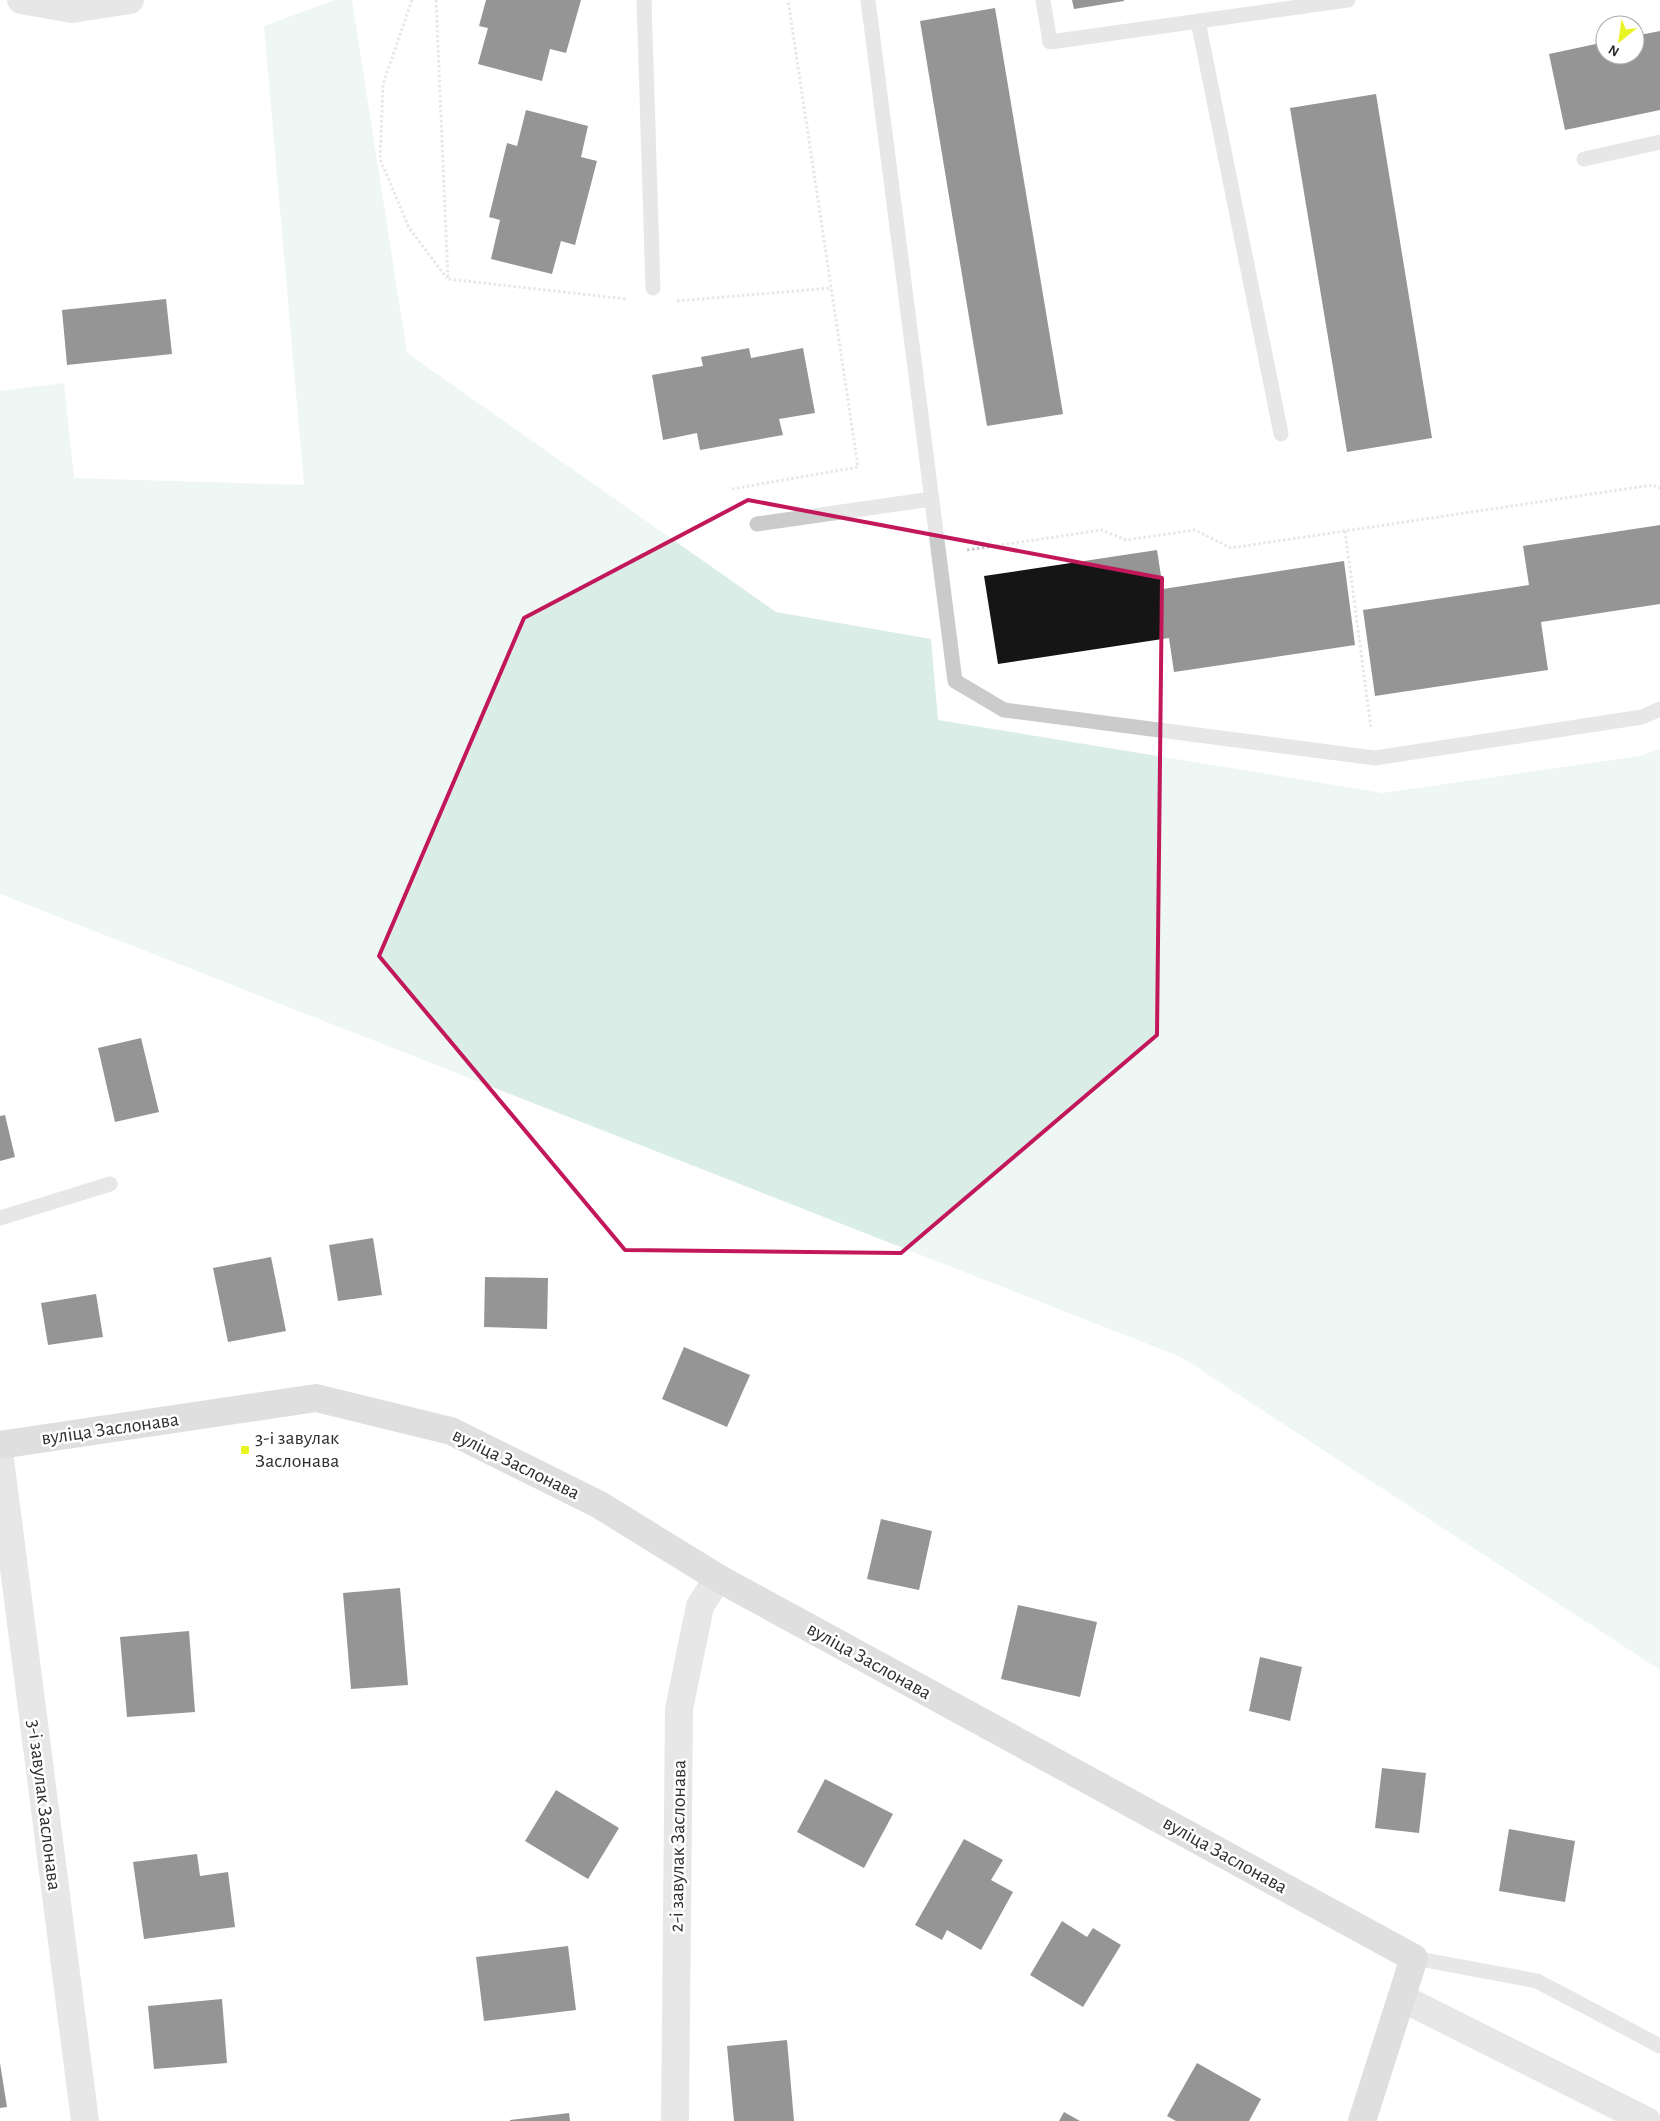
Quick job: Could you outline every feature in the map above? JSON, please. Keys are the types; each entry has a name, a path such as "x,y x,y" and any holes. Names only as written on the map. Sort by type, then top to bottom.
{"street":[{"path":"22,0 67,4 130,0"},
{"name":"вуліца Заслонава","path":"0,1445 316,1398 450,1431 598,1504 718,1578 1414,1958"},
{"name":"3-і завулак Заслонава","path":"0,1459 85,2121"},
{"name":"2-і завулак Заслонава","path":"675,2121 679,1710 700,1606 718,1578"},
{"path":"1362,2121 1414,1958"},
{"path":"1402,1998 1647,2121"}],"lane":[{"path":"644,0 653,288"},
{"path":"868,0 955,682 1004,710 1375,758 1642,716 1660,710"},
{"path":"1042,0 1050,42 1348,0"},
{"path":"1198,21 1281,434"},
{"path":"1584,159 1660,142"},
{"path":"757,524 932,499"},
{"path":"0,1218 110,1184"},
{"path":"1414,1958 1537,1981 1660,2046"}],"path":[{"path":"412,0 383,84 380,159 409,228 448,279 635,300"},
{"path":"436,0 448,279"},
{"path":"732,489 858,467 788,0"},
{"path":"675,301 831,288"},
{"path":"939,554 1102,530 1126,540 1195,530 1231,548 1652,485 1660,488"},
{"path":"1345,531 1375,758"}],"highlighted area":[{"path":"748,500 1162,578 1157,1035 901,1253 625,1250 379,956 524,618"}],"shaded area":[{"path":"335,0 352,0 407,353 776,612 931,639 938,720 1383,793 1640,756 1660,749 1660,1670 1181,1357 0,894 0,391 64,383 74,478 304,485 264,26"}],"building":[{"path":"486,0 581,0 566,53 550,49 542,81 478,64 488,28 479,26"},
{"path":"1072,0 1124,0 1124,1 1074,9"},
{"path":"995,8 1063,414 987,426 920,21"},
{"path":"1660,31 1660,110 1565,130 1549,54 1595,44 1595,65 1645,65 1645,34"},
{"path":"1376,94 1432,438 1347,452 1290,108"},
{"path":"526,110 588,126 581,157 597,161 575,245 561,241 552,274 491,259 500,220 489,217 507,143 517,146"},
{"path":"166,299 172,354 67,365 62,310"},
{"path":"749,348 751,358 803,348 815,413 779,419 783,435 700,450 697,433 663,440 652,375 703,366 701,357"},
{"path":"1660,525 1660,604 1541,622 1548,670 1375,696 1363,610 1529,585 1523,546"},
{"path":"1157,550 1163,589 1344,561 1355,645 1174,672 1169,638 998,664 984,576"},
{"path":"141,1038 159,1112 115,1122 98,1048"},
{"path":"5,1115 15,1157 0,1161 0,1116"},
{"path":"373,1238 382,1295 338,1301 329,1245"},
{"path":"271,1257 286,1331 228,1342 213,1268"},
{"path":"485,1277 548,1278 547,1329 484,1327"},
{"path":"96,1294 103,1337 48,1345 41,1303"},
{"path":"684,1347 750,1375 727,1427 662,1399"},
{"path":"881,1519 932,1531 919,1590 867,1579"},
{"path":"400,1588 408,1685 351,1689 343,1593"},
{"path":"1018,1605 1097,1622 1080,1697 1001,1679"},
{"path":"189,1631 195,1712 127,1717 120,1637"},
{"path":"1260,1657 1302,1667 1290,1721 1249,1711"},
{"path":"1382,1768 1426,1773 1419,1833 1375,1828"},
{"path":"825,1779 893,1814 864,1868 797,1832"},
{"path":"556,1790 619,1828 588,1879 525,1841"},
{"path":"1509,1829 1575,1841 1565,1902 1499,1891"},
{"path":"964,1839 1003,1860 991,1880 1013,1892 981,1950 947,1930 942,1940 915,1925"},
{"path":"197,1854 200,1876 228,1872 235,1927 144,1939 133,1862"},
{"path":"1062,1921 1087,1937 1093,1928 1121,1945 1083,2007 1030,1975"},
{"path":"568,1946 576,2010 484,2021 476,1957"},
{"path":"222,1999 227,2063 154,2069 148,2006"},
{"path":"787,2040 794,2121 734,2121 727,2046"},
{"path":"0,2063 7,2107 0,2108"},
{"path":"1197,2063 1261,2099 1249,2121 1176,2121 1167,2116"},
{"path":"1064,2112 1080,2121 1059,2121"},
{"path":"569,2113 570,2121 510,2121 510,2120"}],"place":[{"name":"3-і завулак Заслонава","path":"245,1450"}]}
